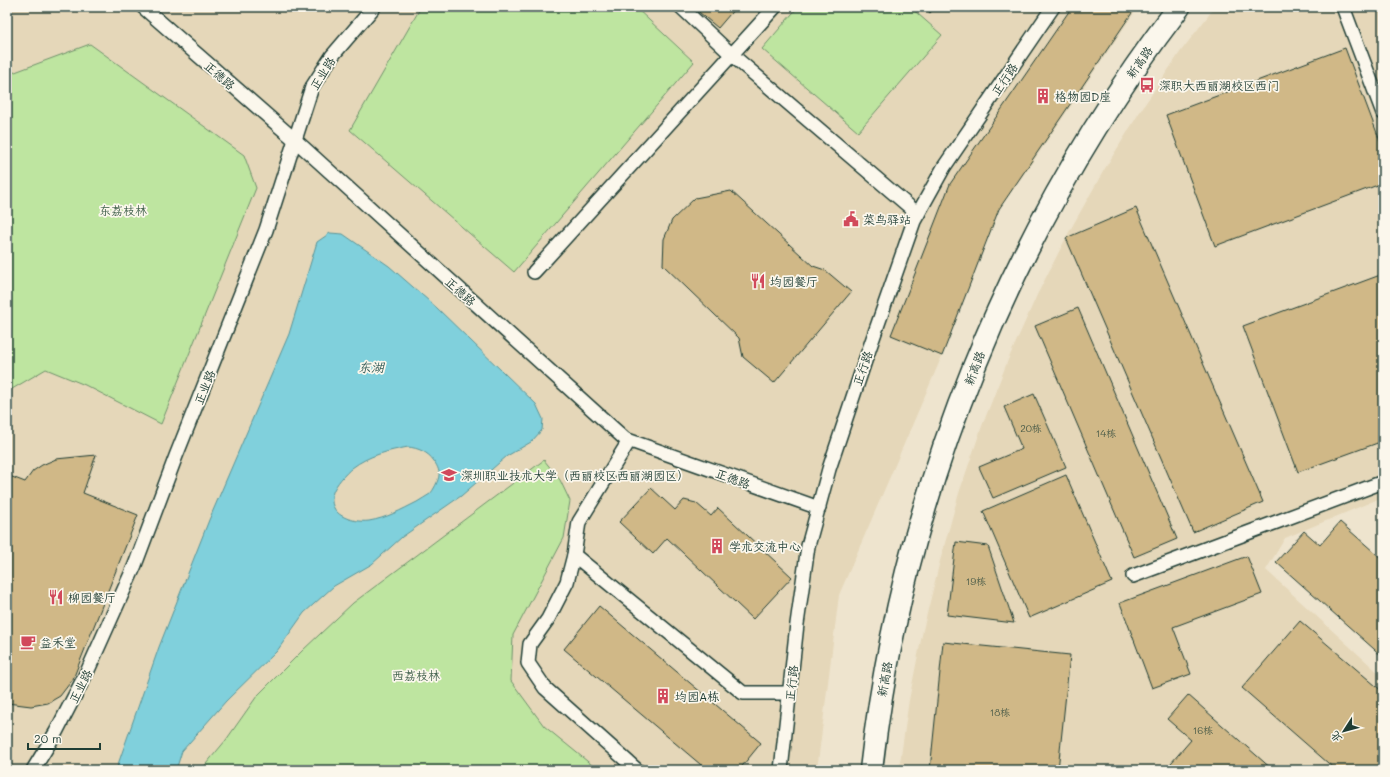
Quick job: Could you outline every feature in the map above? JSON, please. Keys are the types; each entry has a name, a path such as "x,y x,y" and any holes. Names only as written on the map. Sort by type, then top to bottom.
{"street":[{"name":"新高路","path":"870,770 881,695 895,624 912,554 932,484 955,416 982,349 1011,283 1037,231 1079,155 1117,94 1158,34 1179,7"}],"lane":[{"name":"正德路","path":"143,7 295,140 625,439 819,508"},
{"name":"正业路","path":"33,770 56,732 88,670 135,565 179,449 266,230 312,88 332,56 374,7"},
{"path":"681,7 732,55 918,214"},
{"path":"534,272 775,7"},
{"name":"正行路","path":"781,770 797,624 808,546 829,469 867,353 914,221 944,167 1053,7"},
{"path":"1343,7 1383,113"},
{"path":"629,441 579,522 574,555 567,582 548,619 530,644 528,663 545,688 637,770"},
{"path":"1133,576 1383,482"},
{"path":"574,555 743,693 789,693"}],"shaded area":[{"name":"深圳职业技术大学（西丽校区西丽湖园区）","path":"7,7 1138,7 999,209 942,356 839,595 817,770 7,770"},
{"path":"1215,7 1383,7 1383,497 1285,538 1266,570 1383,677 1383,770 899,770 909,700 923,630 940,561 959,493 982,426 1008,360 1037,295 1069,232 1104,170 1141,110 1181,51"}],"green space":[{"path":"421,7 635,7 694,62 514,272 350,130"},
{"path":"798,7 910,7 942,35 858,132 762,49"},
{"name":"东荔枝林","path":"90,44 244,155 256,188 161,424 85,385 46,369 7,392 7,75"},
{"name":"西荔枝林","path":"544,460 560,480 570,501 564,538 513,635 511,681 544,726 598,770 201,770 226,740 257,696 353,603"}],"water":[{"name":"东湖","path":"330,233 343,234 389,266 437,308 536,404 543,419 542,430 531,442 507,456 461,496 402,537 372,564 334,586 304,613 277,651 226,701 182,751 176,770 116,770 159,647 209,520 289,334 317,242","holes":["408,447 419,449 429,455 438,468 438,480 430,494 394,513 369,521 355,521 348,519 342,516 333,507 333,492 341,479 352,468 379,454"]}],"building":[{"path":"693,7 736,7 718,28"},
{"path":"923,7 936,7 930,13"},
{"name":"格物园D座","path":"1072,7 1136,7 999,209 942,356 891,335 950,184"},
{"path":"1345,48 1383,149 1383,183 1215,246 1166,115"},
{"name":"均园餐厅","path":"731,191 813,266 825,270 851,292 774,383 743,357 739,338 663,265 664,239 672,220 695,198"},
{"path":"1136,208 1263,502 1193,532 1066,238"},
{"path":"1383,274 1383,441 1298,472 1243,326"},
{"path":"1078,308 1177,539 1134,557 1035,326"},
{"path":"1034,394 1066,467 993,498 979,467 1022,449 1004,407"},
{"name":"柳园餐厅","path":"96,455 83,493 138,515 73,679 60,696 48,703 31,706 7,703 7,475 25,482 33,471 56,459"},
{"path":"1066,475 1112,582 1029,618 983,511"},
{"name":"学术交流中心","path":"651,488 675,510 684,500 696,503 711,516 718,508 792,577 753,619 667,538 653,554 619,522"},
{"path":"1340,522 1383,560 1383,657 1276,562 1304,531 1320,545"},
{"path":"956,542 988,546 1014,623 947,615"},
{"path":"1247,556 1262,594 1173,627 1191,674 1152,688 1120,603"},
{"name":"均园A栋","path":"599,606 761,743 739,770 707,770 564,649"},
{"path":"1300,621 1383,692 1383,770 1336,770 1242,688"},
{"path":"943,642 1070,655 1058,770 930,770"},
{"path":"1188,695 1273,770 1165,770 1191,740 1167,719"}],"place":[{"name":"深职大西丽湖校区西门","path":"1147,85"},
{"name":"格物园D座","path":"1043,96"},
{"name":"菜鸟驿站","path":"851,219"},
{"name":"均园餐厅","path":"758,281"},
{"name":"深圳职业技术大学（西丽校区西丽湖园区）","path":"449,475"},
{"name":"学术交流中心","path":"717,546"},
{"name":"柳园餐厅","path":"56,597"},
{"name":"益禾堂","path":"28,642"},
{"name":"均园A栋","path":"663,696"}]}
